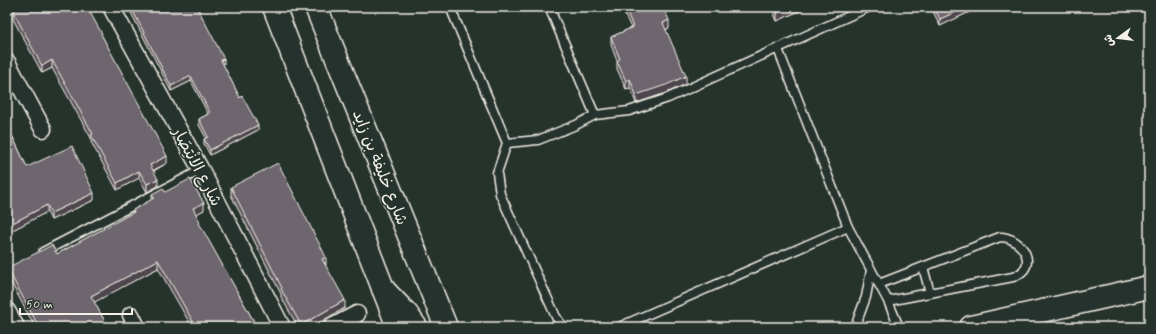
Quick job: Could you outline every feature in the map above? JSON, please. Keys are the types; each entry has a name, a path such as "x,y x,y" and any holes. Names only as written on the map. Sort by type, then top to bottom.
{"main road":[{"path":"274,7 398,327"},
{"name":"شارع خليفة بن زايد","path":"316,7 446,327"},
{"path":"971,327 1149,287"},
{"path":"383,289 406,313 416,327"}],"street":[{"name":"شارع الانْتِصَار","path":"111,7 201,170 282,327"},
{"path":"7,62 43,129"},
{"path":"7,311 16,327"},
{"path":"332,327 357,314"}],"lane":[{"path":"450,7 507,143 497,173 500,194 556,317 563,327"},
{"path":"549,7 595,115"},
{"path":"507,143 538,140 576,125 595,115 629,111 668,98 869,7"},
{"path":"778,48 848,227 888,301 899,327"},
{"path":"35,256 201,170"},
{"path":"619,327 848,227"},
{"path":"879,284 1000,237 1011,239 1026,252 1028,260 1026,268 1021,274 1013,277 888,301"},
{"path":"924,267 930,293"},
{"path":"855,327 866,297 871,270"}],"building":[{"path":"20,7 87,7 167,156 150,165 158,179 147,184 139,171 117,183 91,135 93,134 52,60 42,66 13,11"},
{"path":"131,7 197,7 224,59 221,60 240,98 242,96 258,125 210,150 204,139 208,137 199,119 210,113 191,76 171,86"},
{"path":"625,7 663,7 669,20 663,23 686,76 666,85 636,95 630,79 626,81 617,61 620,59 611,37 633,27"},
{"path":"775,7 790,7 777,13"},
{"path":"934,7 966,7 940,19"},
{"path":"7,125 27,167 72,146 94,193 51,213 47,205 7,226"},
{"path":"278,163 326,257 322,259 345,300 301,325 281,289 282,288 231,187"},
{"path":"190,179 204,203 193,208 200,222 199,223 257,327 196,327 158,260 91,296 108,327 46,327 44,322 38,325 7,268 52,245 57,254 134,212 133,210 154,198 152,194 163,188 165,192"},
{"path":"363,322 366,327 354,327"}]}
